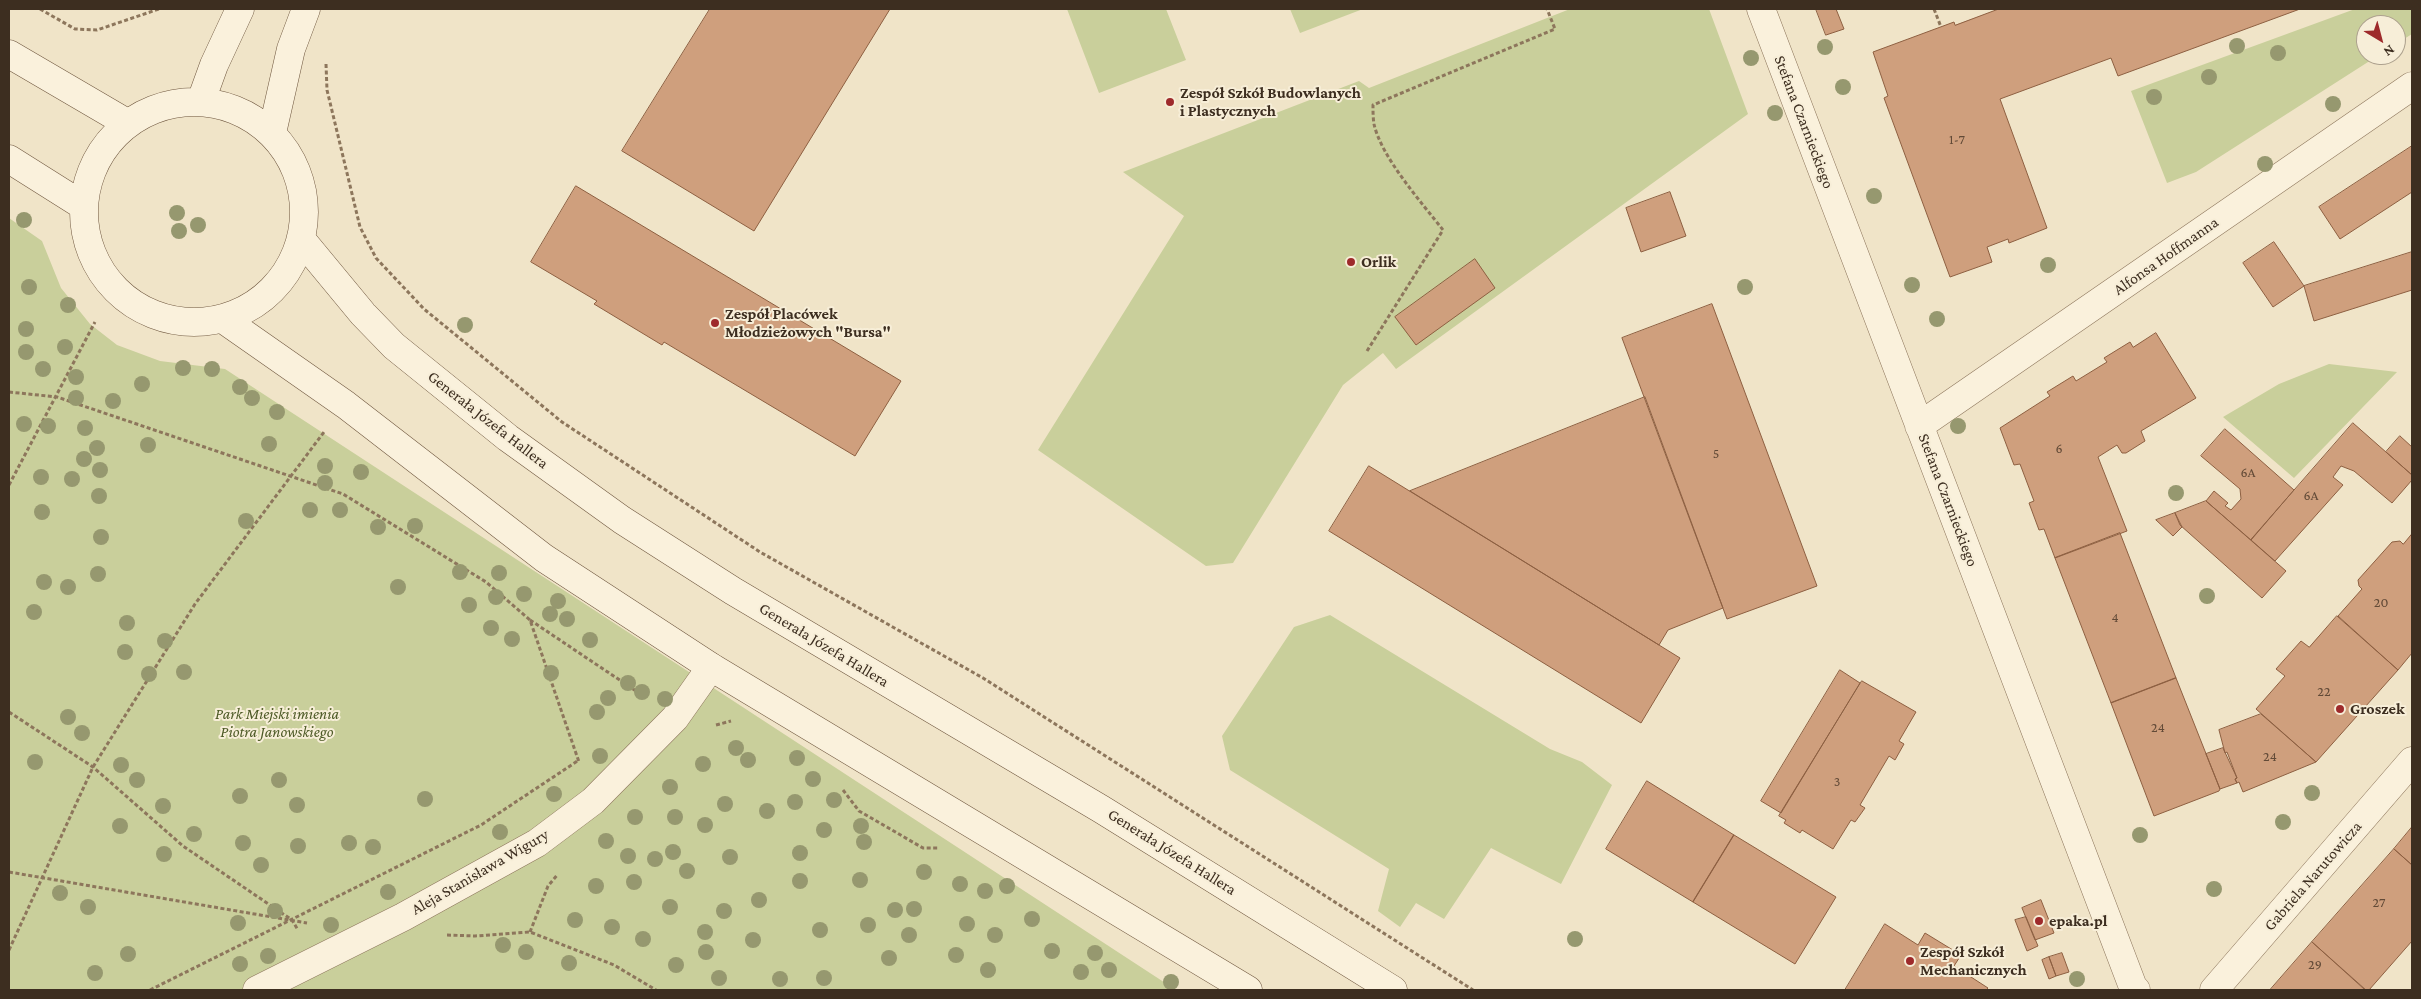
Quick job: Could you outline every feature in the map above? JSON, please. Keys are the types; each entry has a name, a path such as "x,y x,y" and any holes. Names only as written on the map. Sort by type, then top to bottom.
{"main road":[{"path":"201,101 214,65 240,9"},
{"path":"272,133 291,49 306,9"},
{"name":"Stefana Czarnieckiego","path":"1761,9 2122,960 2136,990"},
{"path":"9,54 127,123"},
{"name":"Alfonsa Hoffmanna","path":"1919,426 2412,86"},
{"path":"201,101 227,106 251,117 272,133 290,156 301,182 305,211 301,239 286,274 258,303 223,320 181,323 141,310 108,284 88,247 82,205 89,174 104,146 127,123 149,110 175,102 201,101"},
{"path":"9,159 82,205"},
{"name":"Generała Józefa Hallera","path":"301,239 362,314 394,346 508,438 622,520 734,590 1101,809 1393,990"},
{"path":"223,320 346,405 544,558 712,667 1248,990"},
{"name":"Aleja Stanisława Wigury","path":"257,990 402,917 537,842 593,801 675,718 712,667"},
{"name":"Gabriela Narutowicza","path":"2214,990 2412,761"}],"path":[{"path":"40,9 75,30 97,30 159,9"},
{"path":"1368,351 1443,230 1408,184 1383,146 1374,124 1372,105 1555,29 1547,9"},
{"path":"1934,9 1941,27"},
{"path":"326,62 327,90 360,227 376,258 424,309 555,416 760,552 983,678 1473,990"},
{"path":"9,485 95,322"},
{"path":"9,392 57,397 343,494 486,582 530,620 675,718"},
{"path":"9,950 93,767 195,604 290,475 328,427"},
{"path":"530,620 593,801"},
{"path":"9,712 93,767 183,846 292,920 316,960"},
{"path":"150,990 481,825 579,760"},
{"path":"9,872 292,920"},
{"path":"530,932 614,965 656,990"}],"green space":[{"path":"1067,9 1166,9 1186,60 1099,93"},
{"path":"1290,9 1363,9 1300,33"},
{"name":"Orlik","path":"1570,9 1709,9 1748,114 1396,369 1383,353 1343,385 1233,563 1206,566 1038,450 1184,216 1123,172 1359,81 1369,88"},
{"path":"2355,9 2412,9 2412,34 2406,38 2406,15 2356,15 2356,65 2363,65 2196,172 2167,183 2131,91"},
{"name":"Park Miejski imienia Piotra Janowskiego","path":"9,218 42,241 61,288 90,324 117,345 160,361 225,369 1176,990 9,990"},
{"path":"2329,364 2397,372 2294,478 2223,417 2279,384"},
{"path":"1330,615 1550,749 1582,762 1612,785 1561,884 1491,848 1444,919 1416,903 1400,927 1378,911 1389,869 1230,770 1222,736 1294,627"}],"building":[{"path":"710,9 890,9 754,231 622,151"},
{"path":"1816,9 1836,9 1844,29 1826,35"},
{"path":"1999,9 2300,9 2118,76 2111,58 2000,99 2047,228 2009,243 2008,239 1987,247 1992,262 1950,277 1884,98 1888,96 1873,52 1954,22 1955,25"},
{"path":"2412,146 2412,192 2340,239 2319,207"},
{"name":"Zespół Placówek Młodzieżowych \"Bursa\"","path":"576,186 901,381 855,456 664,342 662,345 594,304 597,301 531,262"},
{"path":"1670,192 1686,236 1641,252 1626,208"},
{"path":"2274,242 2304,286 2273,307 2243,263"},
{"path":"2412,252 2412,290 2314,321 2304,286"},
{"path":"1475,259 1495,288 1416,345 1395,317"},
{"path":"1712,304 1817,586 1727,619 1622,338"},
{"path":"2156,333 2196,398 2141,431 2145,441 2126,453 2122,453 2117,445 2098,457 2127,531 2055,558 2044,529 2039,530 2029,503 2034,501 2020,464 2014,465 2000,428 2050,396 2047,392 2073,376 2076,381 2107,362 2104,358 2130,342 2133,347"},
{"path":"1645,397 1723,608 1668,630 1659,645 1410,491"},
{"path":"2353,423 2412,475 2412,480 2392,503 2354,471 2341,466 2333,477 2343,485 2275,561 2251,540"},
{"path":"2225,429 2294,490 2251,540 2206,501 2214,491 2228,503 2225,506 2231,510 2241,499 2240,489 2201,456"},
{"path":"2400,436 2412,447 2412,475 2386,452"},
{"path":"1369,466 1680,658 1641,723 1329,531"},
{"path":"2206,501 2286,571 2262,598 2180,525 2175,513"},
{"path":"2175,513 2182,527 2173,536 2156,520"},
{"path":"2120,533 2176,678 2111,703 2055,558"},
{"path":"2412,534 2412,653 2398,670 2338,616 2362,589 2359,586 2358,580 2392,542 2400,541 2403,544"},
{"path":"2337,616 2398,670 2316,762 2256,709 2285,676 2276,669 2301,641 2309,647"},
{"path":"1840,670 1860,683 1781,813 1761,801"},
{"path":"2176,678 2220,789 2154,816 2111,703"},
{"path":"1862,681 1916,712 1899,741 1904,744 1895,760 1889,756 1860,805 1865,808 1855,822 1851,820 1833,849 1802,830 1800,833 1784,823 1786,820 1779,816"},
{"path":"2261,714 2316,762 2243,792 2239,782 2237,783 2235,779 2237,778 2227,752 2225,753 2219,730"},
{"path":"2223,748 2237,778 2235,779 2237,783 2220,789 2206,754"},
{"path":"1647,781 1734,835 1693,902 1606,849"},
{"path":"2412,827 2412,865 2394,849"},
{"path":"1734,835 1836,897 1795,964 1693,902"},
{"path":"2394,849 2412,865 2412,941 2369,990 2366,990 2312,942"},
{"path":"2041,900 2054,933 2035,940 2022,908"},
{"path":"2026,917 2038,946 2027,951 2015,920"},
{"name":"Zespół Szkół Mechanicznych","path":"1885,924 1918,945 1925,933 1961,955 1954,966 1988,988 1986,990 1845,990"},
{"path":"2312,942 2364,989 2270,990"},
{"path":"2062,953 2069,972 2056,976 2049,957"},
{"path":"2049,957 2056,976 2049,979 2042,960"}],"place":[{"name":"Zespół Szkół Budowlanych i Plastycznych","path":"1170,102"},
{"name":"Orlik","path":"1351,262"},
{"name":"Zespół Placówek Młodzieżowych \"Bursa\"","path":"715,323"},
{"name":"Groszek","path":"2340,709"},
{"name":"epaka.pl","path":"2039,921"},
{"name":"Zespół Szkół Mechanicznych","path":"1910,961"}]}
